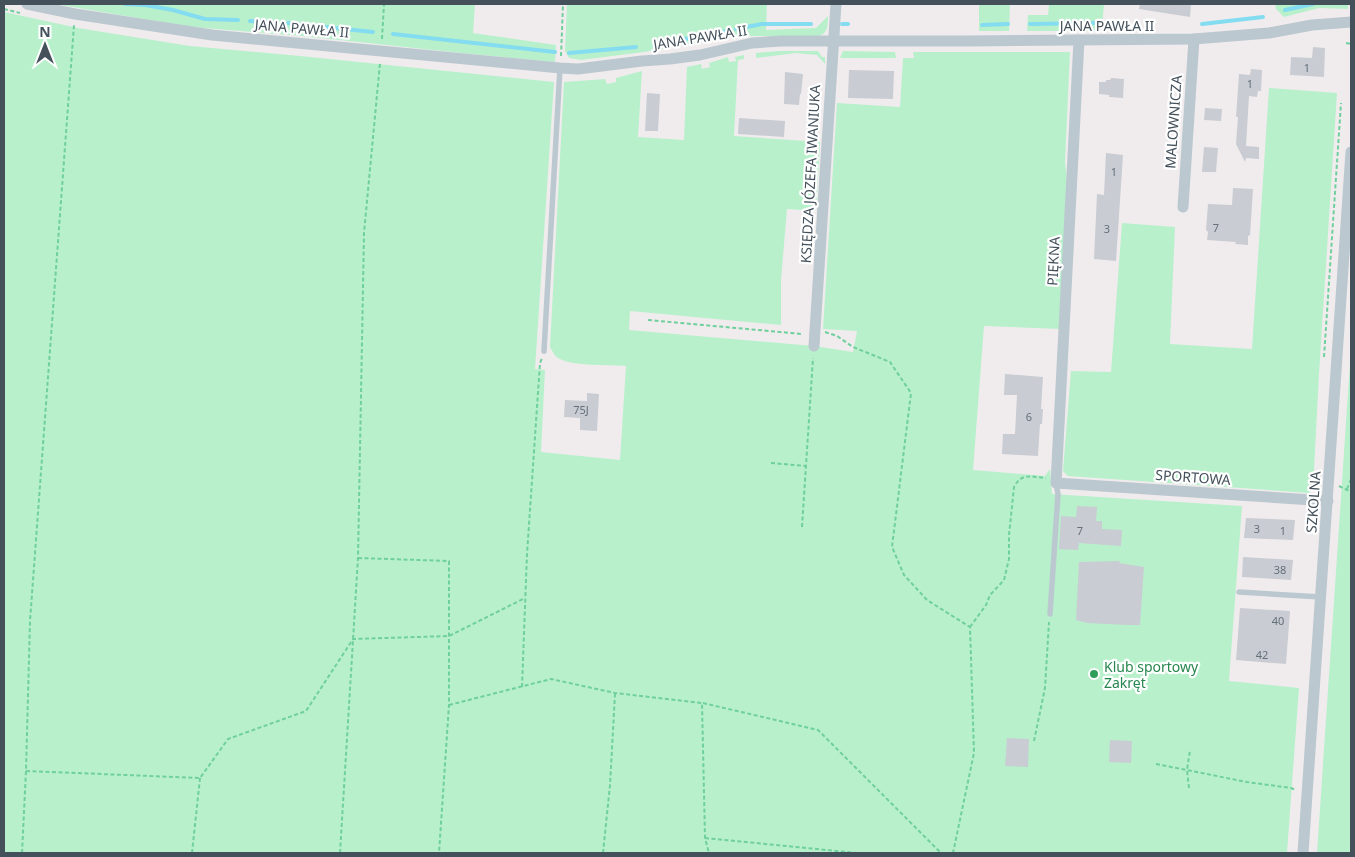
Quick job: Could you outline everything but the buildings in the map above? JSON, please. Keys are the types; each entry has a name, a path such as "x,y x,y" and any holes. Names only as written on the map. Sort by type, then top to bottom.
{"street":[{"name":"JANA PAWŁA II","path":"27,4 75,14 212,35 578,69 642,61 670,60 752,44 781,41 968,42 1194,39 1269,33 1312,25 1351,22"},
{"name":"KSIĘDZA JÓZEFA IWANIUKA","path":"815,336 836,4"},
{"name":"MALOWNICZA","path":"1183,207 1194,39"},
{"name":"PIĘKNA","path":"1056,483 1079,40"},
{"name":"SZKOLNA","path":"1304,853 1351,152"},
{"name":"SPORTOWA","path":"1056,483 1328,501"}],"lane":[{"path":"544,351 560,68"},
{"path":"1050,614 1058,494 1056,483"},
{"path":"1239,592 1321,597"}],"path":[{"path":"340,853 358,558 364,232 384,4"},
{"path":"560,68 563,4"},
{"path":"22,853 30,621 75,14"},
{"path":"1346,43 1351,44"},
{"path":"648,320 815,336 837,336 853,346 890,362 911,393 892,547 904,575 927,600 970,627"},
{"path":"802,527 815,336"},
{"path":"522,687 525,598 540,363 544,351"},
{"path":"771,463 806,466"},
{"path":"953,853 974,754 970,627 986,605 990,595 1004,580 1009,559 1012,494 1018,480 1024,476 1052,479 1056,483"},
{"path":"1347,489 1351,479"},
{"path":"358,558 449,561 449,705 439,853"},
{"path":"353,640 449,636 525,598"},
{"path":"1034,741 1045,688 1050,614"},
{"path":"192,853 200,778 228,739 306,712 353,640"},
{"path":"449,705 551,679 615,693 702,703 818,730 941,853"},
{"path":"603,853 610,785 615,693"},
{"path":"702,703 705,838 709,853"},
{"path":"1189,788 1187,770 1190,750"},
{"path":"1156,764 1296,790"},
{"path":"26,771 200,778"},
{"path":"705,838 857,853"}],"green space":[{"path":"55,4 475,4 473,33 556,45 555,62 302,36 191,27"},
{"path":"567,4 767,4 766,30 816,28 828,16 828,22 826,31 819,36 735,36 644,52 581,60 569,58 565,51"},
{"path":"979,4 1010,4 1009,31 979,31"},
{"path":"1049,4 1104,4 1102,27 1098,30 1086,31 1027,31 1028,15 1048,15"},
{"path":"1275,4 1348,4 1348,9 1319,8 1284,17 1276,9"},
{"path":"4,12 78,28 190,46 554,82 535,369 545,370 541,452 620,460 626,366 582,364 566,361 557,357 550,347 564,82 605,79 607,84 616,82 616,78 642,71 638,137 684,140 687,67 701,64 702,69 710,67 709,63 728,57 729,62 736,61 735,57 744,55 744,59 738,60 734,136 820,142 816,211 787,209 781,280 781,325 630,311 629,330 814,346 853,352 857,331 823,329 837,103 900,107 903,58 914,58 913,52 1070,52 1065,162 1068,187 1060,329 984,326 973,470 1045,476 1050,469 1052,494 1242,506 1229,681 1299,688 1287,853 4,853"},
{"path":"818,51 822,57 825,57 825,64 817,55 796,53 756,58 756,53"},
{"path":"843,51 895,52 896,58 840,58"},
{"path":"1269,88 1337,93 1313,489 1310,490 1310,493 1068,476 1063,471 1071,371 1111,372 1122,223 1175,227 1170,344 1252,349"},
{"path":"1350,363 1351,853 1317,853"}],"waterway":[{"path":"125,4 173,10 205,19 238,20"},
{"path":"1285,10 1313,4"},
{"path":"1202,24 1263,17"},
{"path":"250,21 272,22"},
{"path":"288,23 373,32"},
{"path":"1030,24 1099,23"},
{"path":"736,29 762,24 811,24"},
{"path":"842,24 848,24"},
{"path":"982,25 1008,24"},
{"path":"654,45 727,31"},
{"path":"393,34 555,52"},
{"path":"569,53 636,47"}],"place":[{"name":"Klub sportowy Zakręt","path":"1094,674"}]}
